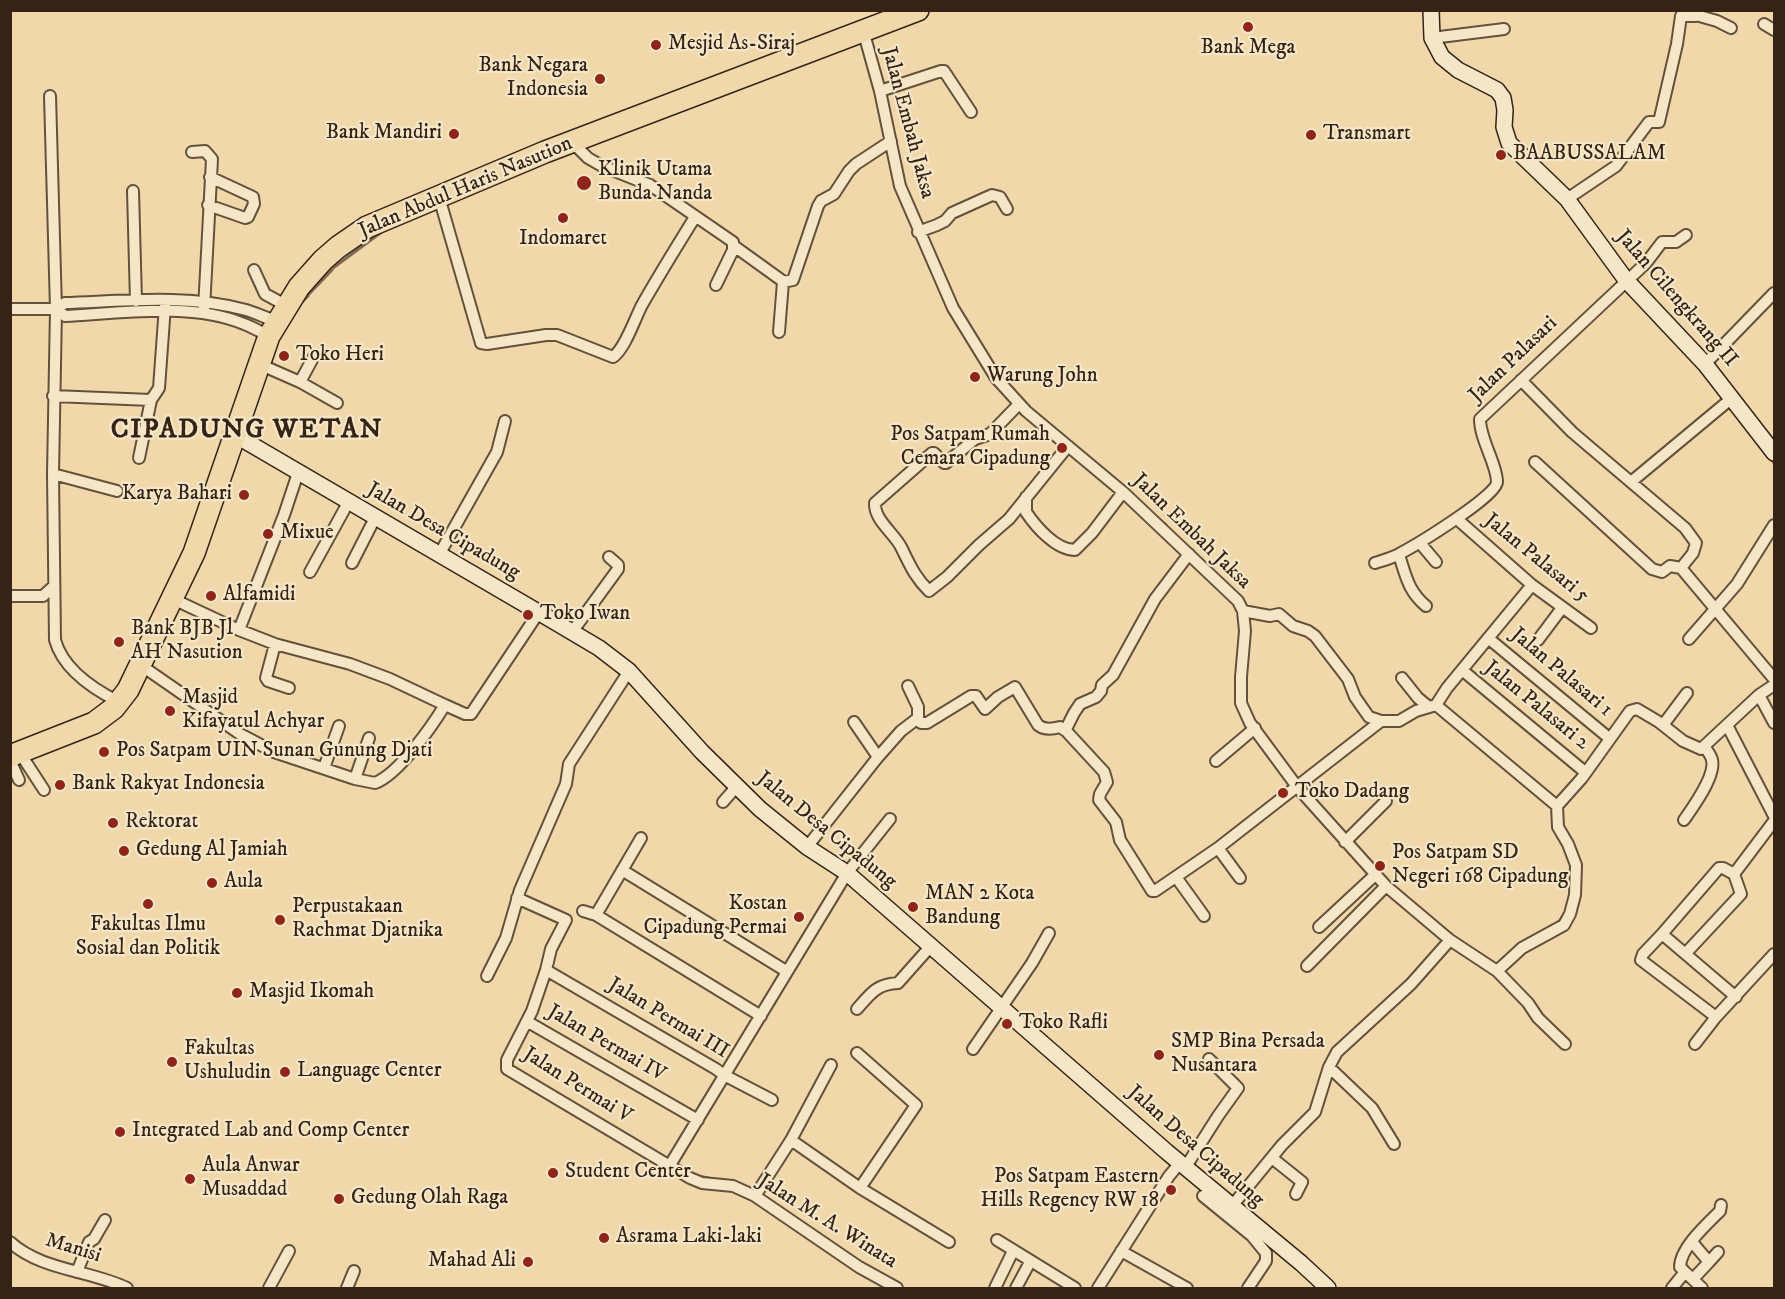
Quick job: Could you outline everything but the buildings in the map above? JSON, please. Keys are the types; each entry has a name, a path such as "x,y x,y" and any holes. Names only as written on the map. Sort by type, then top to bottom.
{"highway":[{"name":"Jalan Abdul Haris Nasution","path":"14,756 94,723 112,709 128,690 142,666 194,554 259,364 277,321 299,287 323,260 354,235 439,197 572,142 918,10"}],"street":[{"path":"1431,10 1432,38 1504,29"},
{"path":"1567,200 1616,166 1649,122 1657,123 1660,119 1681,16 1696,13 1731,28"},
{"path":"1764,24 1774,30"},
{"name":"Jalan Embah Jaksa","path":"863,30 880,91 900,186 918,232 958,317 996,378 1019,404 1123,492 1238,601 1243,611 1245,631 1240,677 1241,703 1250,723 1298,788 1386,886 1450,940 1497,971 1538,1018 1565,1044"},
{"name":"Jalan Cilengkrang II","path":"1432,38 1442,57 1458,70 1497,90 1503,98 1504,127 1509,143 1567,200 1626,280 1705,364 1774,453"},
{"path":"880,91 944,71 971,112"},
{"path":"50,96 56,309 53,396 55,640 60,653 79,676 103,694 112,709"},
{"path":"572,142 588,158 617,173 645,182 730,240 734,246 784,282 794,280 821,201 834,194 856,164 891,141"},
{"path":"192,152 205,152 212,159 204,314"},
{"path":"208,205 245,218 248,217 255,204 253,197 210,177"},
{"path":"134,191 135,301"},
{"path":"918,232 937,225 945,221 952,213 992,195 1000,197 1007,209"},
{"path":"439,197 481,343 487,345 558,335 614,357 622,347 641,307 695,217"},
{"name":"Jalan Palasari","path":"1375,564 1399,555 1420,543 1457,519 1496,487 1497,480 1479,421 1646,263 1662,242 1676,242 1686,235"},
{"path":"716,285 734,246"},
{"path":"254,270 277,321"},
{"path":"779,332 784,282"},
{"path":"1705,364 1774,293"},
{"path":"10,309 56,309 65,303 135,301 243,323 277,321"},
{"path":"56,309 65,316 204,302 246,310 277,321"},
{"path":"140,458 151,400 159,388 165,306"},
{"path":"300,382 313,358"},
{"path":"259,364 300,382 337,403"},
{"path":"1521,380 1572,432 1685,528 1696,541 1693,553 1681,568"},
{"path":"53,396 151,400"},
{"path":"1631,482 1732,398"},
{"path":"1019,404 990,434 975,439 946,463 932,453 877,500 874,506 902,548 907,563 929,591 1009,519 1068,446"},
{"path":"440,553 497,452 505,421"},
{"name":"Jalan Desa Cipadung","path":"235,435 599,648 628,674 760,809 807,847 847,873 1182,1166 1328,1288"},
{"path":"1534,462 1652,569 1662,572 1670,566 1681,568 1774,679"},
{"path":"239,630 284,515 298,472"},
{"path":"53,474 117,491"},
{"path":"1026,497 1026,512 1038,528 1065,548 1075,550 1092,533 1123,492"},
{"path":"310,572 349,501"},
{"path":"352,563 376,516"},
{"name":"Jalan Palasari 5","path":"1457,519 1532,585 1591,628"},
{"path":"1689,639 1737,584 1774,525"},
{"path":"1420,543 1436,562"},
{"path":"1066,731 1080,704 1096,697 1102,685 1113,675 1155,599 1189,554"},
{"path":"1399,555 1410,589 1414,596 1426,606"},
{"path":"572,632 618,569 618,565 609,557"},
{"path":"1243,611 1270,616 1279,614 1293,627 1313,633 1348,680 1364,712 1381,721 1399,721 1416,711 1432,706 1532,585"},
{"path":"10,596 43,596 54,586"},
{"path":"173,599 239,630 275,644 350,664 468,715 539,612"},
{"path":"1538,640 1562,608"},
{"name":"Jalan Palasari 1","path":"1488,638 1609,738"},
{"path":"275,644 266,678 268,681 289,688"},
{"path":"142,666 240,734 274,752 355,779 375,783 388,775 405,759 445,705"},
{"name":"Jalan Palasari 2","path":"1462,670 1585,772"},
{"path":"487,976 506,938 517,898 566,784 569,764 628,674"},
{"path":"1402,678 1418,698 1432,706 1557,807"},
{"path":"1497,971 1522,948 1557,931 1564,925 1570,914 1575,895 1576,865 1558,827 1557,807 1633,709 1638,709 1698,749 1705,747 1759,694 1774,685"},
{"path":"807,847 878,757 901,731 919,716 918,706 908,686"},
{"path":"917,719 921,723 927,723 974,695 985,709 1013,687 1020,693 1038,725 1053,729 1060,727 1066,731 1104,772 1107,782 1099,800 1116,822 1120,840 1152,891 1218,848 1298,788 1381,721"},
{"path":"1663,725 1687,693"},
{"path":"1759,694 1774,723"},
{"path":"854,722 878,757"},
{"path":"1727,725 1774,816"},
{"path":"324,768 339,726"},
{"path":"1216,761 1255,728"},
{"path":"355,779 369,738"},
{"path":"1684,820 1696,802 1711,770 1712,758 1705,747"},
{"path":"14,756 20,780"},
{"path":"14,756 44,790"},
{"path":"723,802 737,786"},
{"path":"1345,842 1386,801"},
{"path":"670,1165 847,873 890,819"},
{"path":"1734,874 1774,821"},
{"path":"596,915 641,838"},
{"path":"1218,848 1240,878"},
{"path":"1686,953 1741,894 1734,874 1723,868 1719,868 1643,954 1641,960 1716,1017"},
{"path":"622,870 786,971"},
{"path":"1320,927 1376,875"},
{"path":"1176,877 1204,916"},
{"path":"1307,966 1386,886"},
{"name":"Jalan Permai IV","path":"517,898 566,920 551,949 528,1022 698,1120"},
{"path":"583,911 596,915 761,1016"},
{"path":"973,1049 1032,963 1048,933"},
{"path":"1662,934 1737,997"},
{"path":"1232,1206 1315,1112 1329,1067 1338,1050 1411,984 1450,940"},
{"path":"857,1009 871,993 882,985 898,983 930,947"},
{"path":"1695,1044 1716,1017 1737,997 1774,954"},
{"name":"Jalan Permai III","path":"546,970 716,1069 724,1076 771,1100"},
{"name":"Jalan Permai V","path":"528,1022 507,1060 507,1070 670,1165"},
{"path":"857,1053 916,1105 860,1188"},
{"path":"1098,1288 1169,1176 1182,1166 1238,1088 1209,1059"},
{"path":"755,1196 791,1140 831,1065"},
{"path":"1329,1067 1372,1108 1394,1144"},
{"path":"791,1140 860,1188 949,1242"},
{"path":"1272,1158 1302,1182 1296,1194"},
{"name":"Jalan M. A. Winata","path":"670,1165 702,1183 733,1186 755,1196 859,1267 897,1288"},
{"path":"1203,1196 1252,1236 1266,1253 1266,1261 1248,1288"},
{"path":"1702,1288 1680,1267 1680,1259 1720,1211 1721,1205"},
{"path":"77,1272 89,1242 94,1239 105,1220"},
{"path":"997,1240 1075,1288"},
{"name":"Manisi","path":"10,1242 32,1258 108,1280 127,1288"},
{"path":"1692,1242 1708,1262"},
{"path":"269,1288 289,1251"},
{"path":"994,1288 1013,1251"},
{"path":"1121,1251 1187,1288"},
{"path":"1672,1288 1718,1252"},
{"path":"1016,1288 1030,1262"},
{"path":"347,1288 354,1271"}],"waterway":[{"path":"333,268 383,231"},
{"path":"309,294 332,270"},
{"path":"301,303 308,296"},
{"path":"1770,457 1774,463"},
{"path":"1155,516 1166,525"},
{"path":"1558,923 1564,914"},
{"path":"698,1176 718,1180"}],"place":[{"name":"Bank Mega","path":"1248,27"},
{"name":"Mesjid As-Siraj","path":"656,45"},
{"name":"Bank Negara Indonesia","path":"600,79"},
{"name":"Bank Mandiri","path":"454,134"},
{"name":"Transmart","path":"1311,135"},
{"name":"BAABUSSALAM","path":"1501,155"},
{"name":"Klinik Utama Bunda Nanda","path":"584,183"},
{"name":"Indomaret","path":"563,218"},
{"name":"Toko Heri","path":"284,356"},
{"name":"Warung John","path":"975,377"},
{"name":"Pos Satpam Rumah Cemara Cipadung","path":"1062,448"},
{"name":"Karya Bahari","path":"244,495"},
{"name":"Mixue","path":"268,534"},
{"name":"Alfamidi","path":"211,596"},
{"name":"Toko Iwan","path":"528,615"},
{"name":"Bank BJB Jl AH Nasution","path":"119,642"},
{"name":"Masjid Kifayatul Achyar","path":"170,711"},
{"name":"Pos Satpam UIN Sunan Gunung Djati","path":"104,752"},
{"name":"Bank Rakyat Indonesia","path":"60,785"},
{"name":"Toko Dadang","path":"1283,793"},
{"name":"Rektorat","path":"113,823"},
{"name":"Gedung Al Jamiah","path":"124,851"},
{"name":"Pos Satpam SD Negeri 168 Cipadung","path":"1380,866"},
{"name":"Aula","path":"212,883"},
{"name":"Fakultas Ilmu Sosial dan Politik","path":"148,904"},
{"name":"MAN 2 Kota Bandung","path":"913,907"},
{"name":"Kostan Cipadung Permai","path":"799,917"},
{"name":"Perpustakaan Rachmat Djatnika","path":"280,920"},
{"name":"Masjid Ikomah","path":"237,993"},
{"name":"Toko Rafli","path":"1007,1024"},
{"name":"SMP Bina Persada Nusantara","path":"1159,1055"},
{"name":"Fakultas Ushuludin","path":"172,1062"},
{"name":"Language Center","path":"285,1072"},
{"name":"Integrated Lab and Comp Center","path":"120,1132"},
{"name":"Student Center","path":"553,1173"},
{"name":"Aula Anwar Musaddad","path":"190,1179"},
{"name":"Pos Satpam Eastern Hills Regency RW 18","path":"1171,1190"},
{"name":"Gedung Olah Raga","path":"339,1199"},
{"name":"Asrama Laki-laki","path":"604,1238"},
{"name":"Mahad Ali","path":"528,1262"}],"district":[{"name":"CIPADUNG WETAN","path":"247,431"}]}
